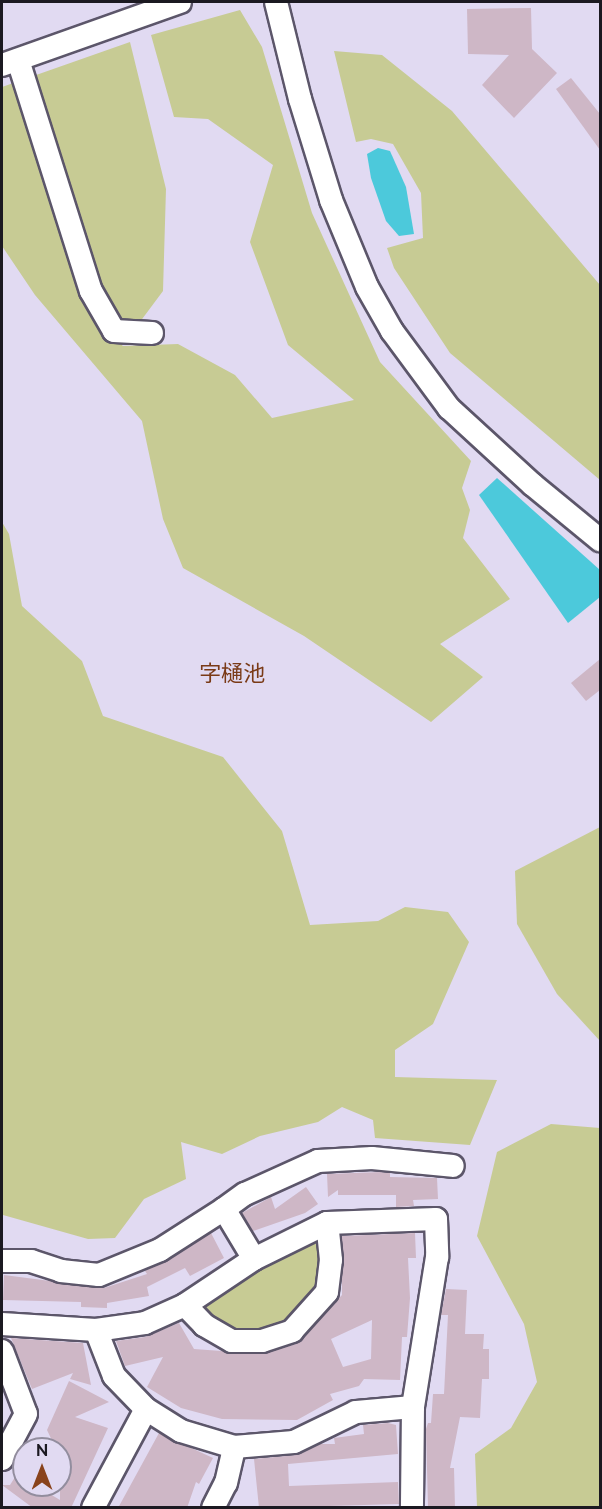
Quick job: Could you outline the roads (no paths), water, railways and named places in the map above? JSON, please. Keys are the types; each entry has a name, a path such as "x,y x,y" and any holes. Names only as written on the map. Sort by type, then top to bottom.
{"street":[{"path":"152,333 114,332 91,291 10,63 180,2"},
{"path":"276,2 300,99 331,201 367,287 393,332 449,408 533,485 600,540"},
{"path":"2,1261 31,1261 61,1271 99,1275 160,1250 245,1194 318,1161 372,1158 453,1166"},
{"path":"224,1209 254,1259"},
{"path":"2,1324 96,1330 145,1323 185,1305 254,1259 327,1223 436,1219 437,1257 413,1407 412,1508"},
{"path":"185,1305 204,1325 232,1341 262,1341 292,1331 327,1292 331,1260 327,1223"},
{"path":"96,1330 114,1376 146,1409 181,1431 234,1447 294,1442 356,1412 413,1407"},
{"path":"2,1351 26,1414 2,1459"},
{"path":"93,1508 146,1409"},
{"path":"213,1508 226,1483 234,1447"}],"water":[{"path":"378,148 390,151 406,187 414,234 399,236 386,221 371,178 367,154"},
{"path":"497,478 600,570 600,597 568,623 479,495"}],"district":[{"name":"字樋池","path":"232,674"}]}
